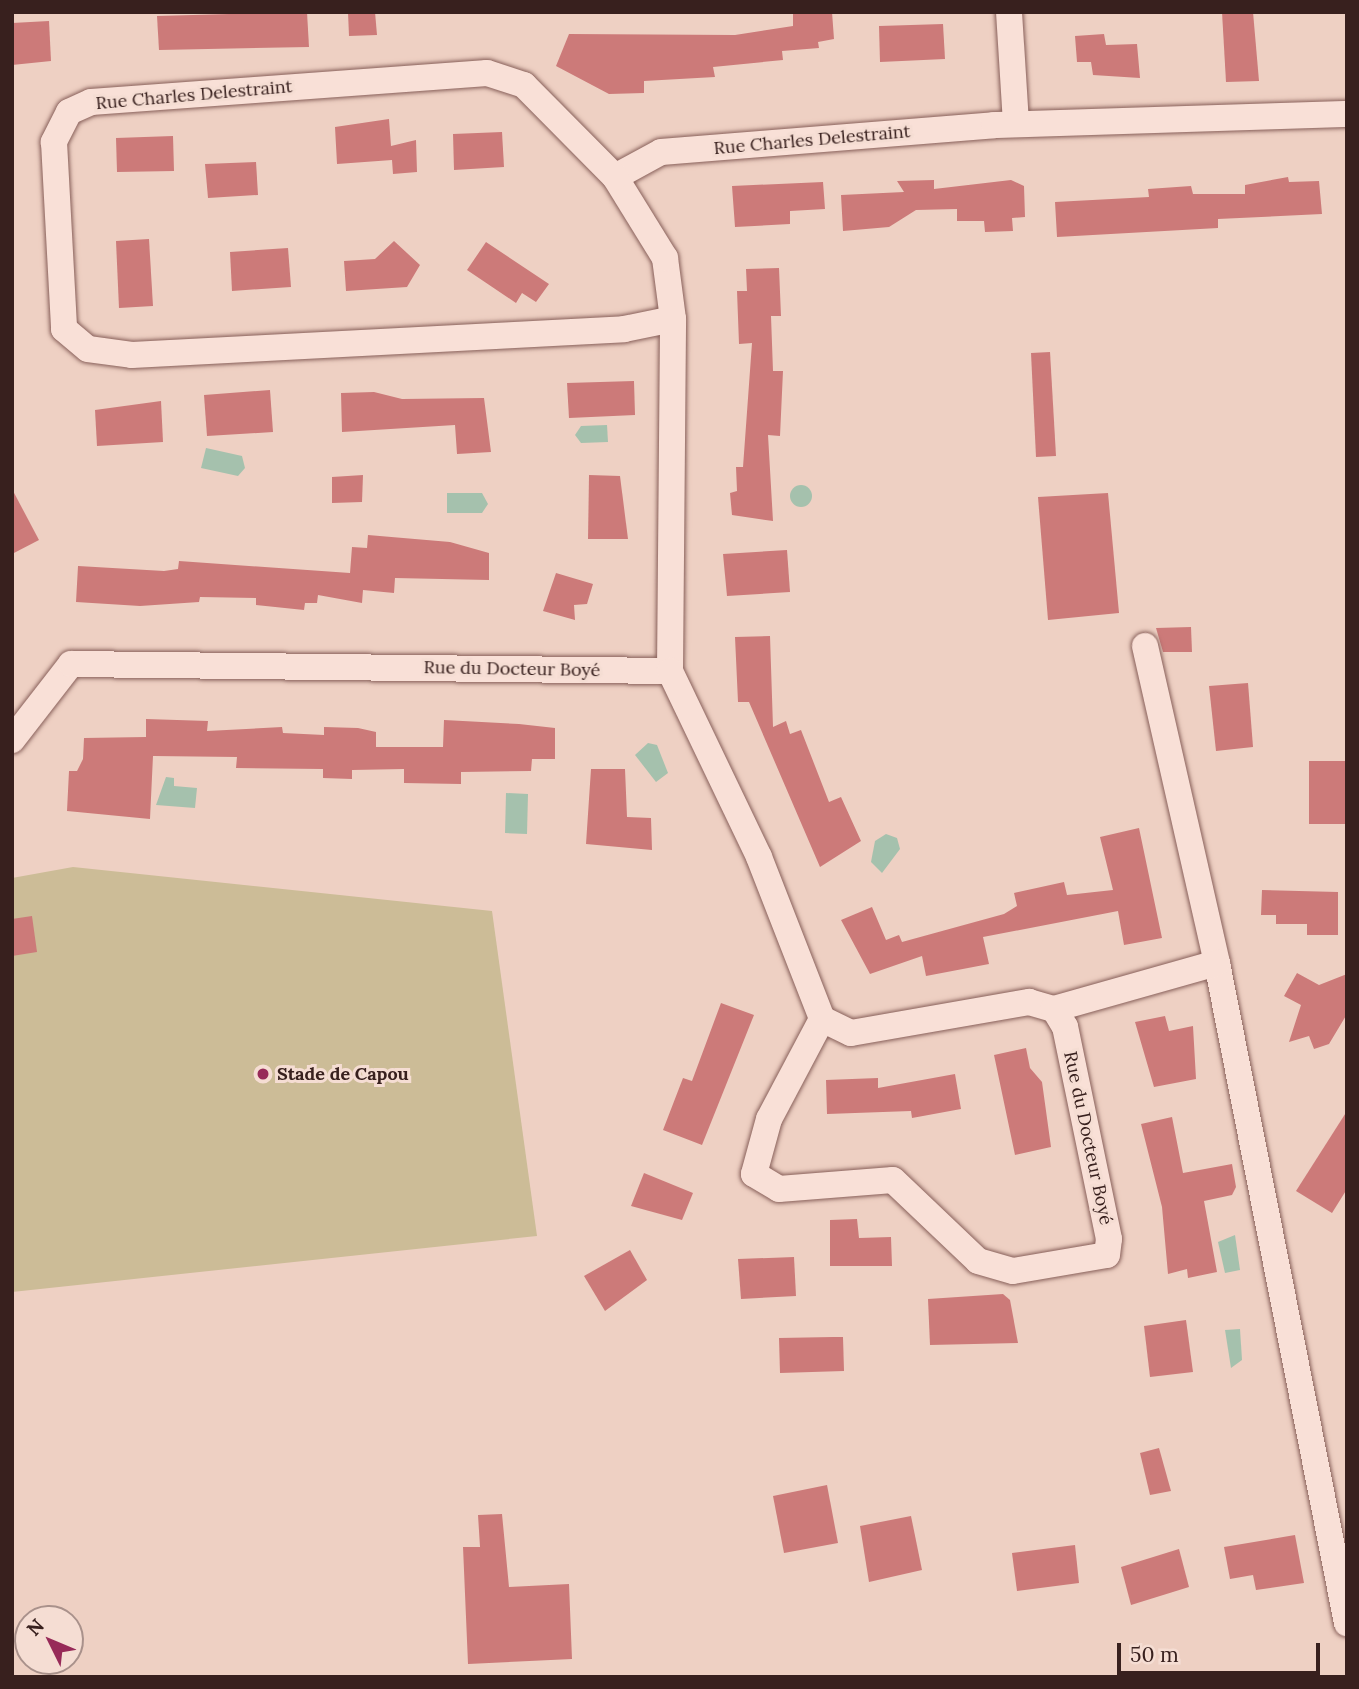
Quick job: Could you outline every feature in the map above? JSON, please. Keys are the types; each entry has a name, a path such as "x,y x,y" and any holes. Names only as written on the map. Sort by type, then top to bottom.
{"street":[{"path":"1009,12 1016,124"},
{"name":"Rue Charles Delestraint","path":"670,671 673,319 665,258 615,177 524,85 487,72 91,102 69,112 54,142 64,329 88,349 132,355 624,329 673,319"},
{"name":"Rue Charles Delestraint","path":"615,177 661,152 1016,124 1347,114"},
{"path":"1145,646 1217,962 1347,1623"},
{"name":"Rue du Docteur Boyé","path":"12,740 71,664 670,671"},
{"path":"670,671 759,857 822,1019 851,1033 1029,1002 1054,1009 1217,962"},
{"name":"Rue du Docteur Boyé","path":"822,1019 769,1119 754,1174 779,1189 893,1180 978,1261 1013,1271 1107,1255 1110,1239 1065,1027 1054,1009"}],"shaded area":[{"path":"607,425 608,442 581,443 575,435 581,426"},
{"path":"206,448 242,456 245,468 238,476 201,468"},
{"path":"801,485 809,488 812,496 809,504 801,507 793,504 790,496 793,488"},
{"path":"447,493 482,493 488,504 482,513 447,513"},
{"path":"648,743 657,745 668,773 656,782 635,755"},
{"path":"166,777 174,778 174,786 197,788 195,808 156,805"},
{"path":"506,793 528,794 527,834 505,833"},
{"path":"886,834 897,838 900,849 882,873 871,862 875,841"},
{"name":"Stade de Capou","path":"73,867 492,911 537,1236 12,1292 12,878"},
{"path":"1235,1235 1240,1270 1225,1273 1218,1242"},
{"path":"1240,1329 1242,1360 1231,1368 1225,1330"}],"building":[{"path":"307,12 309,47 159,50 157,16"},
{"path":"348,12 375,12 377,35 349,36"},
{"path":"793,12 832,12 834,39 818,42 819,48 782,51 783,60 713,67 715,77 644,81 644,93 609,94 556,66 569,34 735,35 793,26"},
{"path":"1222,12 1253,12 1259,81 1226,82"},
{"path":"49,21 51,61 12,65 12,23"},
{"path":"943,24 945,59 880,62 879,26"},
{"path":"1104,34 1106,45 1137,44 1140,78 1093,75 1091,62 1077,62 1075,36"},
{"path":"389,119 391,146 416,140 417,172 393,174 392,160 337,164 335,127"},
{"path":"502,132 504,167 454,170 453,134"},
{"path":"173,136 174,171 117,172 116,138"},
{"path":"256,162 258,195 208,198 205,164"},
{"path":"1288,177 1289,182 1319,181 1322,214 1218,219 1218,228 1057,237 1055,202 1149,197 1148,189 1191,186 1193,194 1245,194 1245,185"},
{"path":"934,180 934,189 1011,180 1024,186 1025,217 1012,218 1013,231 985,232 984,221 957,221 957,209 916,210 889,227 843,231 841,195 904,192 897,181"},
{"path":"823,182 825,209 790,211 790,224 735,227 732,186"},
{"path":"149,239 153,306 119,308 116,241"},
{"path":"394,241 420,265 407,287 346,291 344,261 375,259"},
{"path":"486,242 549,284 536,302 522,293 516,303 467,270"},
{"path":"288,248 291,287 232,291 230,252"},
{"path":"779,268 781,316 771,316 773,371 783,371 780,436 768,435 773,521 732,515 730,493 737,491 736,467 743,467 752,343 739,344 737,291 747,291 746,269"},
{"path":"1050,352 1056,456 1036,457 1031,353"},
{"path":"634,381 635,415 569,418 567,383"},
{"path":"270,390 273,432 207,436 204,395"},
{"path":"374,392 402,399 484,398 491,452 457,454 455,425 342,432 341,393"},
{"path":"161,401 163,442 97,446 95,410"},
{"path":"363,475 362,502 332,503 332,477"},
{"path":"589,475 620,476 628,539 588,539"},
{"path":"12,489 39,540 12,554"},
{"path":"1108,493 1119,613 1048,620 1038,497"},
{"path":"368,535 450,542 489,553 489,580 395,578 394,593 363,590 362,603 318,595 317,603 305,603 304,610 256,605 256,598 200,597 199,602 140,606 76,602 78,566 164,571 178,569 179,561 350,573 352,547 367,548"},
{"path":"787,550 790,592 727,596 723,554"},
{"path":"556,573 593,584 587,604 574,605 575,620 543,611"},
{"path":"1191,627 1192,652 1163,652 1156,628"},
{"path":"770,636 773,727 786,721 790,734 801,730 829,802 841,797 861,841 820,867 749,702 738,702 735,637"},
{"path":"1248,683 1253,747 1216,751 1209,686"},
{"path":"146,719 208,721 207,731 282,727 283,733 324,735 324,727 358,728 376,732 376,747 443,747 444,720 519,724 555,728 555,759 532,759 531,771 461,772 461,784 404,783 404,769 352,770 352,779 323,778 323,769 236,768 237,757 153,756 150,819 67,811 69,771 77,771 83,759 84,738 146,737"},
{"path":"1309,761 1347,761 1347,824 1309,824"},
{"path":"591,769 625,769 627,817 651,818 652,850 586,844"},
{"path":"1139,828 1162,938 1124,945 1118,911 983,937 989,964 926,976 922,956 870,974 841,920 872,907 886,940 899,935 902,942 1004,914 1017,906 1014,893 1064,882 1067,895 1113,890 1100,837"},
{"path":"1262,890 1338,892 1338,935 1307,935 1307,924 1276,924 1276,915 1261,915"},
{"path":"32,916 37,952 12,956 12,919"},
{"path":"1297,973 1319,985 1347,974 1347,1014 1329,1044 1314,1049 1309,1036 1289,1042 1301,1005 1284,996"},
{"path":"721,1003 754,1015 702,1145 663,1130 683,1078 692,1081"},
{"path":"1165,1016 1169,1031 1193,1026 1196,1079 1154,1087 1135,1022"},
{"path":"1026,1048 1030,1068 1042,1082 1051,1147 1015,1155 994,1055"},
{"path":"955,1074 961,1109 912,1118 911,1111 827,1114 826,1080 878,1078 878,1088"},
{"path":"1347,1111 1347,1189 1332,1213 1296,1191"},
{"path":"1172,1117 1183,1173 1232,1164 1236,1187 1232,1195 1204,1201 1217,1272 1188,1278 1187,1269 1168,1274 1162,1207 1141,1124"},
{"path":"644,1173 693,1193 682,1220 631,1206"},
{"path":"857,1219 859,1238 891,1237 892,1266 830,1266 830,1220"},
{"path":"630,1250 647,1280 605,1311 584,1276"},
{"path":"794,1257 796,1296 741,1299 738,1259"},
{"path":"1003,1294 1010,1300 1018,1343 930,1345 928,1299"},
{"path":"1186,1320 1193,1372 1150,1377 1144,1326"},
{"path":"843,1337 844,1371 780,1373 779,1338"},
{"path":"1159,1448 1171,1491 1150,1495 1140,1453"},
{"path":"827,1485 838,1543 784,1553 773,1496"},
{"path":"502,1514 509,1587 569,1584 572,1659 468,1664 463,1547 480,1547 478,1515"},
{"path":"911,1516 922,1570 869,1582 860,1526"},
{"path":"1295,1535 1304,1583 1256,1590 1253,1575 1230,1579 1224,1547"},
{"path":"1075,1545 1079,1583 1017,1591 1012,1553"},
{"path":"1179,1549 1189,1587 1131,1605 1121,1567"}],"place":[{"name":"Stade de Capou","path":"263,1074"}]}
